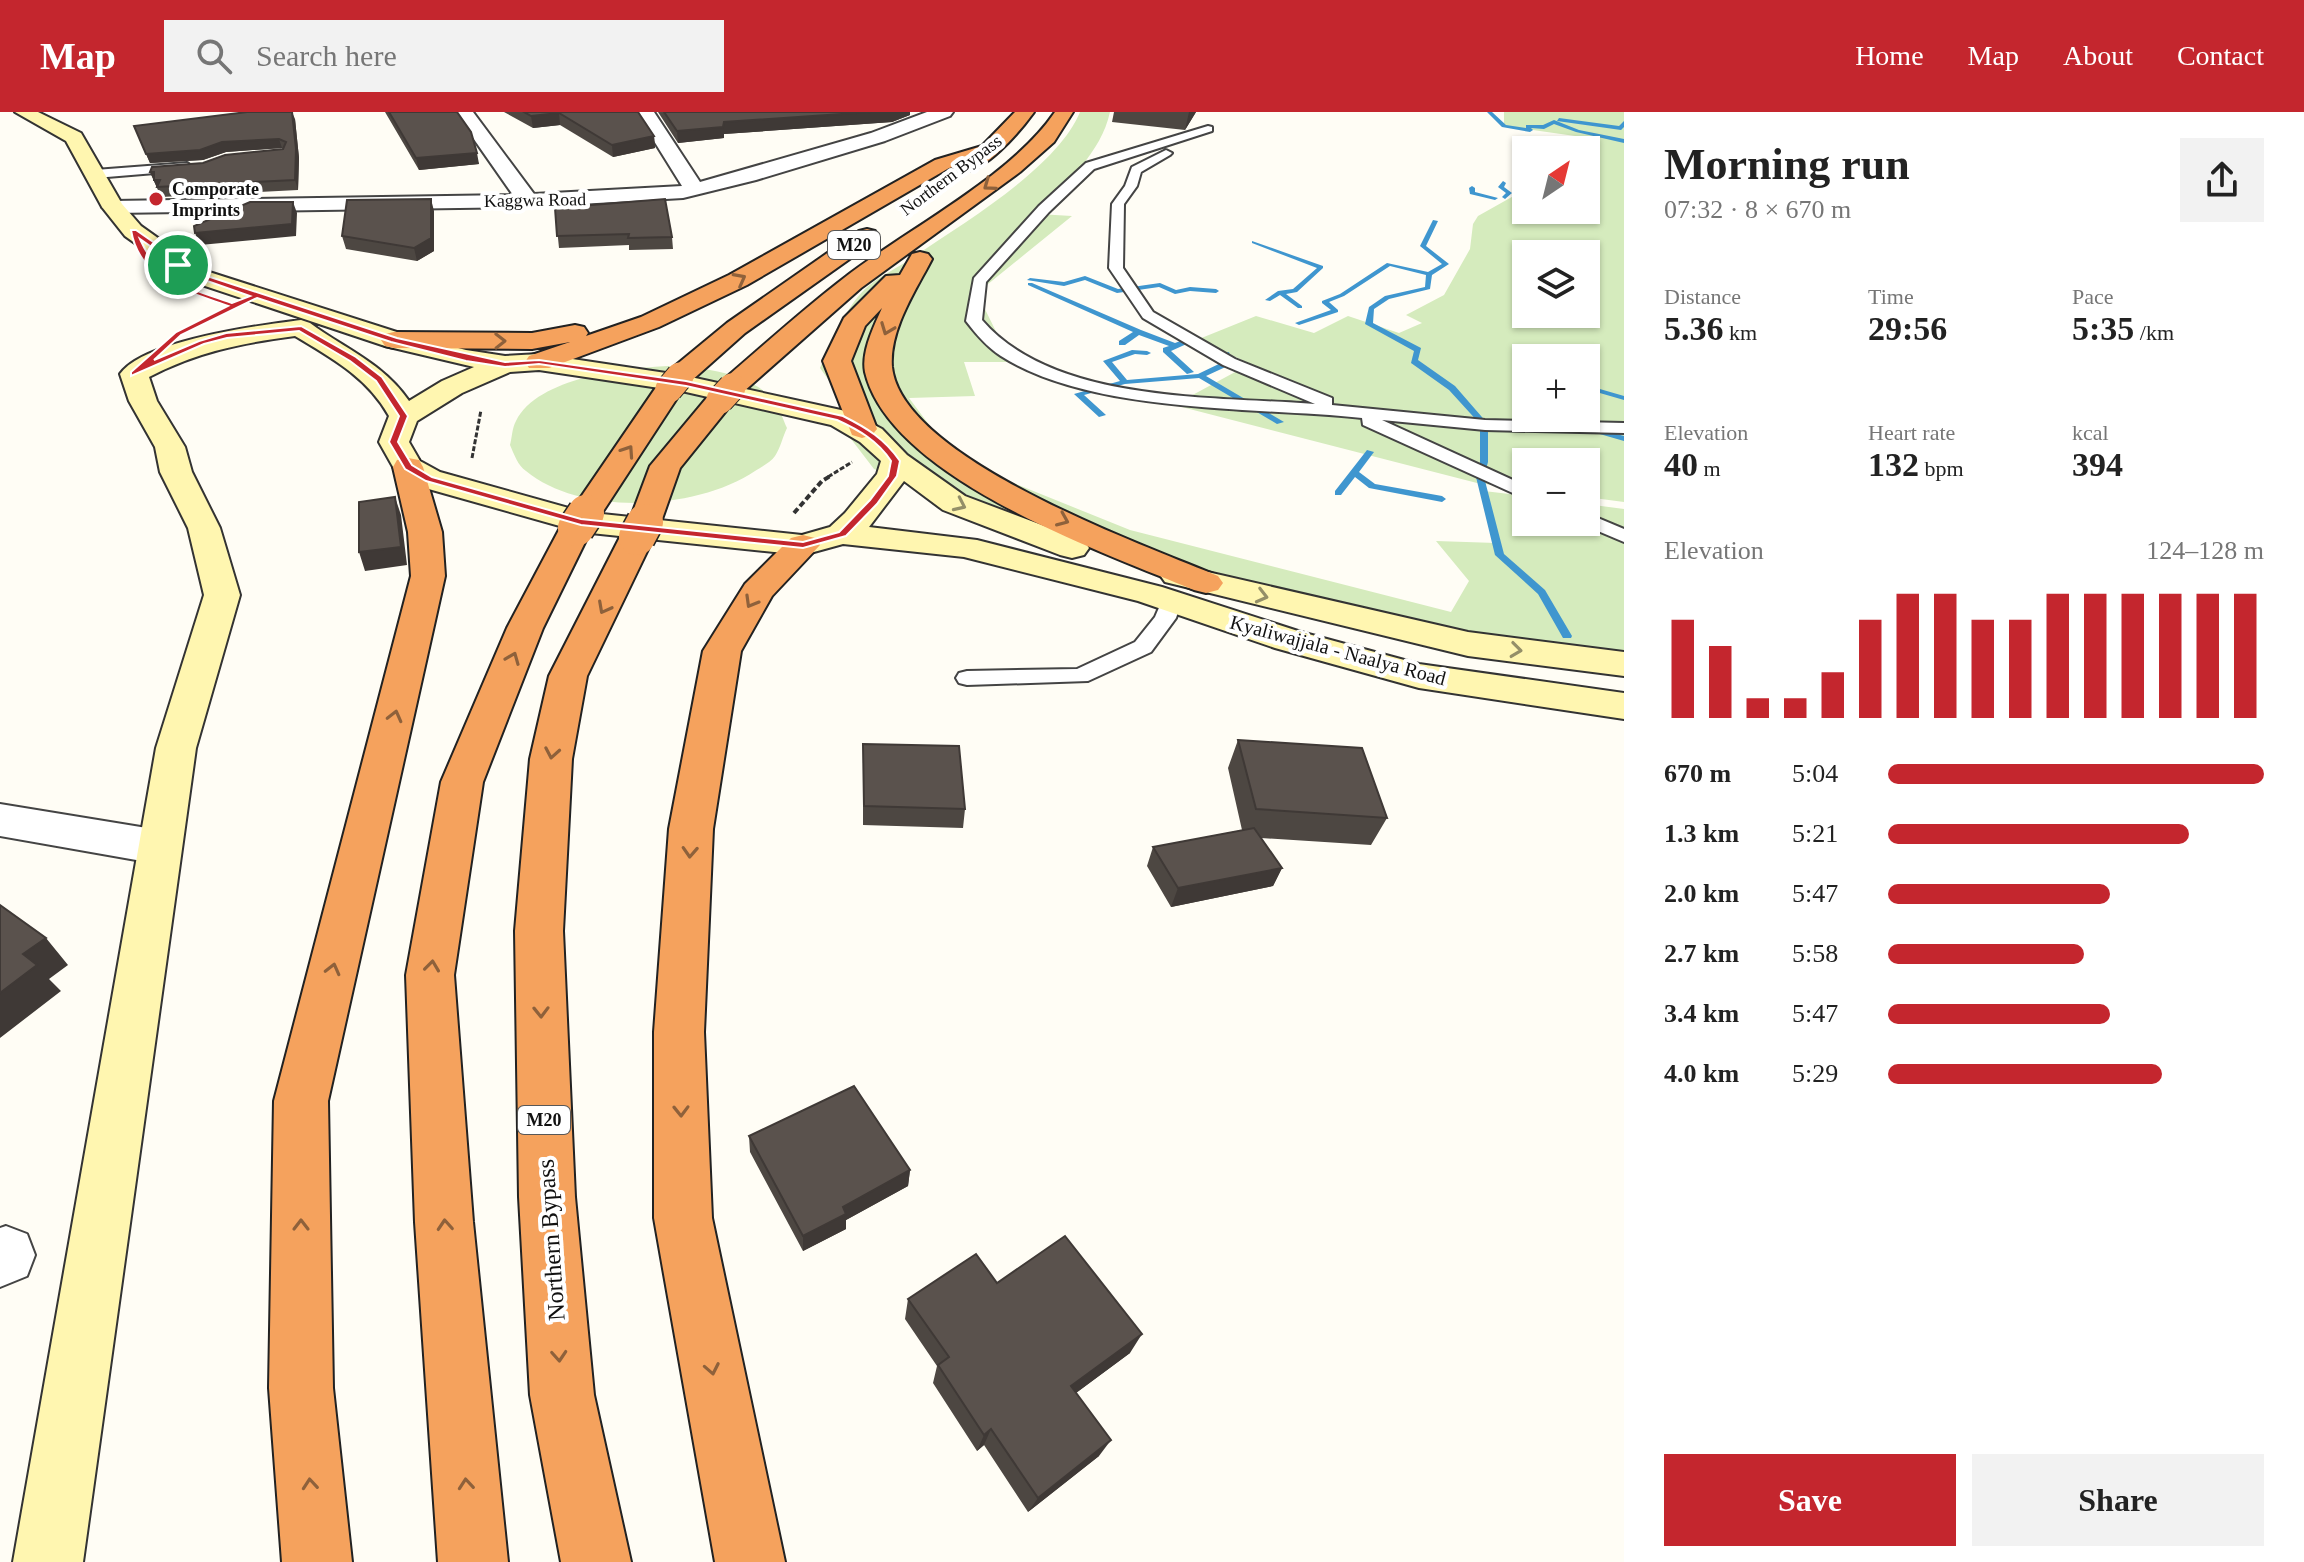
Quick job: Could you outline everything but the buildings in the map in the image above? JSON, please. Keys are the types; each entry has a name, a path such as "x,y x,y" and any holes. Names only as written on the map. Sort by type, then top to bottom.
{"highway":[{"name":"Northern Bypass","path":"473,1562 444,1222 430,975 462,782 525,628 581,520 674,382 736,328 989,150 1025,112"},
{"name":"Northern Bypass","path":"596,1562 562,1395 547,1197 542,1066 539,931 543,836 551,759 568,676 641,530 665,466 726,394 852,283 1027,156 1047,138 1064,112"},
{"path":"539,362 650,322 687,305 738,280 942,164 989,150"},
{"path":"861,443 837,361 853,323 920,259 1029,178 1033,170 1027,156"},
{"path":"920,259 882,342 878,369 888,397 908,426 961,469 1003,494 1206,583"},
{"path":"394,340 532,341 595,330 687,305"},
{"path":"317,1562 301,1388 301,1101 428,576 425,532 408,467"},
{"path":"750,1562 683,1218 679,1032 691,829 722,651 757,591 813,531"}],"main road":[{"path":"24,112 74,137 113,207 133,231 147,263 168,282 337,322 466,358 505,364 539,362 734,393 840,418 861,443 886,446 896,461 954,503 1023,532 1118,561 1468,644 1624,664"},
{"path":"245,300 353,359 379,379 404,416"},
{"path":"134,374 179,333 245,300"},
{"path":"134,374 172,353 202,342 226,336 301,328"},
{"path":"408,467 394,442 404,416 452,387 505,364"},
{"path":"48,1562 176,748 222,595 204,528 176,472 170,447 143,401 134,374"},
{"path":"813,531 873,502 892,476 896,461"},
{"name":"Kyaliwajjala - Naalya Road","path":"408,467 429,479 581,522 813,531 965,547 1160,597 1288,640 1419,676 1624,706"}],"street":[{"path":"464,112 528,201"},
{"path":"645,112 695,190"},
{"name":"Kaggwa Road","path":"113,207 528,201 631,197 695,190 878,137 944,112"},
{"path":"0,820 159,847"},
{"path":"731,1475 763,1562"}],"lane":[{"path":"1512,487 1346,411 1229,362 1148,315 1116,268 1118,204 1131,186 1136,170 1206,130 1090,166 1044,209 979,281 974,321 989,339 1014,358 1085,384 1211,403 1346,411 1468,424 1578,424 1624,428"},
{"path":"95,174 206,166"},
{"path":"1600,525 1624,536"},
{"path":"967,678 1080,676 1143,647 1165,618 1160,597"}],"path":[{"path":"813,531 822,481 861,443"}],"green space":[{"path":"1080,112 1110,112 1091,154 1038,214 1072,216 977,293 1011,362 964,362 975,396 909,398 945,446 1001,478 1130,530 1451,612 1469,581 1436,541 1496,543 1484,491 1512,494 1512,536 1600,536 1600,506 1624,509 1624,671 1109,554 874,469 851,439 852,413 820,368 845,316 870,285 1004,195 1050,155 1068,134"},
{"path":"1504,112 1624,112 1624,502 1600,499 1600,448 1512,448 1512,487 1477,483 1174,405 1250,364 1199,339 1256,316 1314,333 1348,316 1399,333 1422,323 1406,315 1444,295 1470,249 1473,224 1478,216 1512,197 1512,224 1600,224 1600,136 1575,136 1504,126"},
{"path":"668,366 727,374 755,385 767,394 778,407 787,428 773,458 731,484 703,494 640,503 577,496 550,486 518,463 510,445 515,424 527,406 543,394 584,378 630,369"}],"waterway":[{"path":"1489,112 1504,126 1530,130 1528,126 1544,127 1554,122 1624,141"},
{"path":"1559,120 1621,128 1624,123"},
{"path":"1503,183 1501,187 1509,193 1505,197"},
{"path":"1472,188 1472,193 1495,198"},
{"path":"1429,274 1446,264 1423,246 1435,221"},
{"path":"1254,242 1321,267 1295,291 1280,292"},
{"path":"1299,323 1336,311 1324,302 1342,295 1389,264 1429,274"},
{"path":"1429,274 1428,288 1387,297 1371,308 1369,324 1418,350 1414,361 1452,388 1484,424 1484,462 1480,477 1500,555 1542,592 1567,636"},
{"path":"1030,280 1064,284 1085,278 1117,291 1160,285 1175,292 1190,289 1216,291"},
{"path":"1030,284 1138,332"},
{"path":"1268,300 1280,292"},
{"path":"1280,292 1300,307"},
{"path":"1122,343 1138,332"},
{"path":"1138,332 1175,346"},
{"path":"1190,372 1166,350 1191,339 1199,342"},
{"path":"1125,382 1107,361 1135,352 1147,353"},
{"path":"1200,376 1229,362 1226,354"},
{"path":"1125,382 1200,376"},
{"path":"1200,376 1280,422"},
{"path":"1102,415 1078,394 1125,382"},
{"path":"1600,391 1624,398"},
{"path":"1600,432 1624,439"},
{"path":"1354,472 1370,452"},
{"path":"1338,493 1354,472"},
{"path":"1354,472 1372,486 1442,499"}],"place":[{"name":"Comporate Imprints","path":"156,199"}],"route":[{"path":"178,265 133,231 147,263 168,282 232,305 257,296 394,340 466,358 505,364 539,362 686,384 840,418 886,446 896,461 892,476 873,502 842,534 803,545 581,522 478,494 429,479 408,467 394,442 404,416 396,401 379,379 353,359 301,328 226,336 202,342 172,353 134,374 179,333 232,305 257,296 195,275 178,265"}]}
